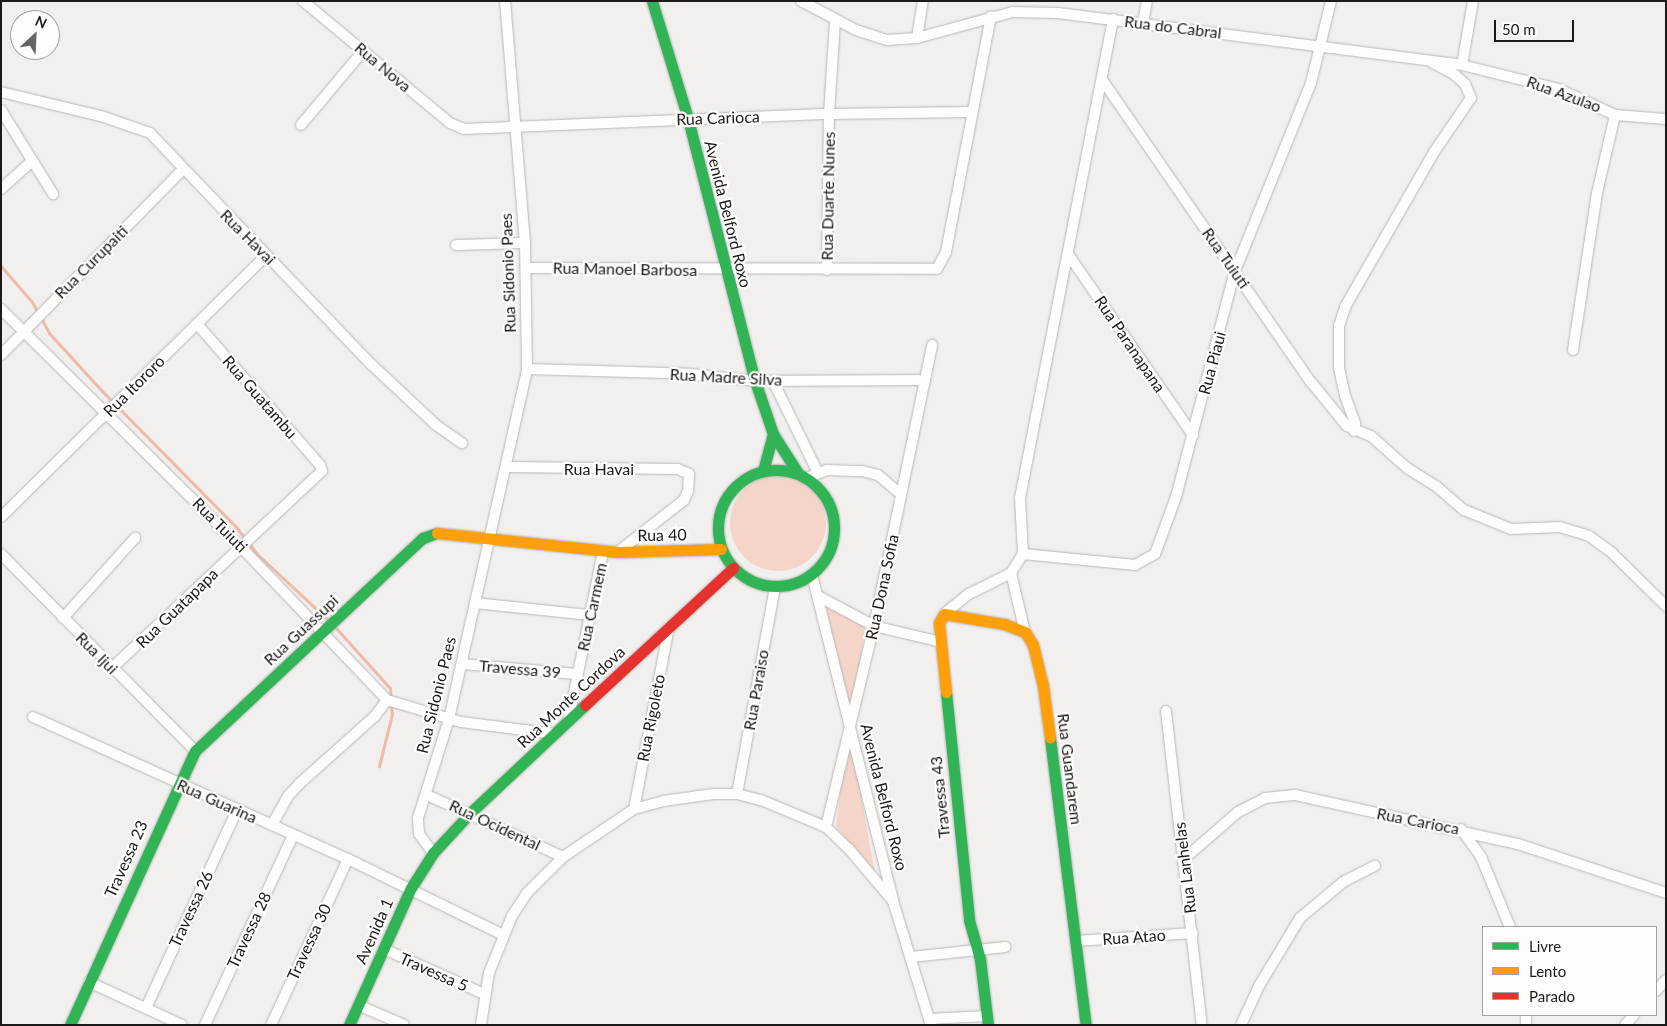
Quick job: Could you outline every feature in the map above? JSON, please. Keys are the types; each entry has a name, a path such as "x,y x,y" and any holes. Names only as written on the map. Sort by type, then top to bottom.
{"street":[{"name":"Rua Nova","path":"303,1 450,123 464,129"},
{"name":"Rua Sidonio Paes","path":"433,853 419,834 418,826 449,719 507,467 527,369 525,243 505,1"},
{"name":"Avenida Belford Roxo","path":"652,1 688,119 725,270 755,381 773,434 827,498 835,530 824,563 812,575 850,721 893,901 930,1022"},
{"path":"917,38 923,1"},
{"path":"1143,23 1147,1"},
{"name":"Rua Piaui","path":"1023,554 1135,565 1147,561 1161,544 1193,435 1235,271 1286,149 1321,46 1331,1"},
{"path":"1462,64 1473,1"},
{"path":"804,2 834,20"},
{"name":"Rua do Cabral","path":"834,20 886,40 917,38 991,16 1036,11 1113,19 1462,64"},
{"path":"828,270 935,270 940,266 946,252 991,16"},
{"path":"818,596 874,626 941,642 939,623 944,614 969,594 1011,573 1023,554 1020,498 1103,81 1113,19"},
{"name":"Rua Duarte Nunes","path":"725,270 828,270 829,114 834,20"},
{"path":"301,124 362,51"},
{"path":"1426,59 1454,74 1465,84 1471,98 1434,152 1345,307 1338,334 1339,367 1345,396 1355,423 1354,431 1371,436 1407,468 1436,486 1456,504 1512,529 1560,527 1589,536 1612,553 1666,606"},
{"name":"Rua Azulao","path":"1462,64 1559,89 1615,115 1666,119"},
{"name":"Rua Tuiuti","path":"1103,81 1311,382 1338,416 1354,431"},
{"name":"Rua Havai","path":"1,92 131,125 160,142 182,170 404,397 462,443"},
{"path":"1,110 31,162 53,194"},
{"name":"Rua Carioca","path":"464,129 517,129 688,119 829,114 972,112"},
{"path":"1573,350 1597,193 1615,115"},
{"path":"1,189 31,162"},
{"name":"Rua Curupaiti","path":"1,355 182,170"},
{"path":"456,245 525,243"},
{"name":"Rua Paranapana","path":"1068,254 1193,435"},
{"name":"Rua Itororo","path":"1,517 267,255"},
{"name":"Rua Manoel Barbosa","path":"526,268 725,270"},
{"name":"Rua Tuiuti","path":"1,309 245,541 327,628 391,701"},
{"name":"Rua Guatambu","path":"197,324 320,465 322,472"},
{"name":"Rua Dona Sofia","path":"826,827 874,626 932,345"},
{"name":"Rua Madre Silva","path":"527,369 682,374 755,381 925,380"},
{"path":"773,381 807,474"},
{"path":"764,471 773,434"},
{"name":"Rua Havai","path":"507,467 678,469 689,474 688,491 684,500 618,552"},
{"path":"812,575 794,584 775,586 759,584 733,568 721,549 719,516 724,501 747,478 764,471 807,474 862,471 878,475 901,494"},
{"name":"Rua Guatapapa","path":"112,668 245,541 322,472"},
{"name":"Rua Guassupi","path":"195,751 342,613 430,534 489,539"},
{"path":"63,618 135,538"},
{"path":"489,539 603,551"},
{"name":"Rua 40","path":"603,551 721,549"},
{"name":"Rua Carmem","path":"568,722 603,551"},
{"name":"Rua Ijui","path":"1,554 195,751"},
{"name":"Rua Monte Cordova","path":"433,853 470,813 733,568"},
{"path":"1011,573 1025,632"},
{"name":"Rua Paraiso","path":"738,794 775,586"},
{"path":"476,603 590,615"},
{"path":"944,614 1004,624 1025,632"},
{"name":"Rua Rigoleto","path":"634,809 669,628"},
{"name":"Rua Guandarem","path":"1025,632 1033,645 1043,686 1086,1025"},
{"name":"Travessa 43","path":"941,642 969,920 980,959 987,1020"},
{"name":"Travessa 39","path":"462,664 578,674"},
{"path":"391,701 449,719 555,734"},
{"name":"Rua Guarina","path":"33,717 272,825 288,796 299,784 391,701"},
{"name":"Rua Lanhelas","path":"1166,711 1193,933 1202,1025"},
{"name":"Travessa 23","path":"89,982 178,784 195,751"},
{"path":"481,1025 484,994 504,935 527,893 562,857 634,809 687,797 738,794 826,827 893,901"},
{"name":"Rua Ocidental","path":"427,795 470,813 562,857"},
{"name":"Rua Carioca","path":"1184,859 1238,812 1265,798 1295,795 1394,818 1461,829 1518,844 1666,893"},
{"name":"Travessa 26","path":"146,1008 237,810"},
{"path":"272,825 411,888 504,935"},
{"path":"1461,829 1481,857 1510,926"},
{"name":"Travessa 28","path":"205,1025 293,835"},
{"name":"Avenida 1","path":"349,1025 411,888 433,853"},
{"name":"Travessa 30","path":"271,1025 348,859"},
{"path":"1241,1025 1259,986 1300,918 1343,882 1375,866"},
{"name":"Rua Atao","path":"1076,941 1193,933"},
{"path":"911,957 976,948 1005,947"},
{"name":"Travessa 5","path":"384,950 484,994"},
{"path":"1657,990 1666,980"},
{"path":"70,1025 89,982 182,1025"},
{"path":"358,1005 404,1025"},
{"path":"930,1022 987,1020"}],"shaded area":[{"path":"778,475 796,479 812,489 822,505 826,523 822,541 812,557 796,567 778,571 760,567 744,557 734,541 730,523 734,505 744,489 760,479"},
{"path":"827,608 866,626 849,727"},
{"path":"849,727 875,874 836,826"}],"waterway":[{"path":"1,266 32,302 49,333 102,391 236,527 257,554 329,621"},
{"path":"335,627 390,688 392,714 379,766"}],"traffic: fast":[{"path":"652,1 688,119 755,381 773,434 798,473"},
{"path":"763,471 773,434"},
{"path":"776,470 798,474 817,487 830,506 834,528 830,550 817,569 798,582 776,586 754,582 735,569 722,550 718,528 722,506 735,487 754,474 776,470"},
{"path":"70,1025 195,751 423,538 437,533"},
{"path":"946,692 969,920 980,959 988,1025"},
{"path":"349,1025 411,888 433,853 470,813 585,705"},
{"path":"1050,738 1086,1025"}],"traffic: slow":[{"path":"437,533 618,552 721,549"},
{"path":"946,692 939,623 944,614 1004,624 1025,632 1033,645 1043,686 1050,738"}],"traffic: jam":[{"path":"585,705 733,568"}]}
